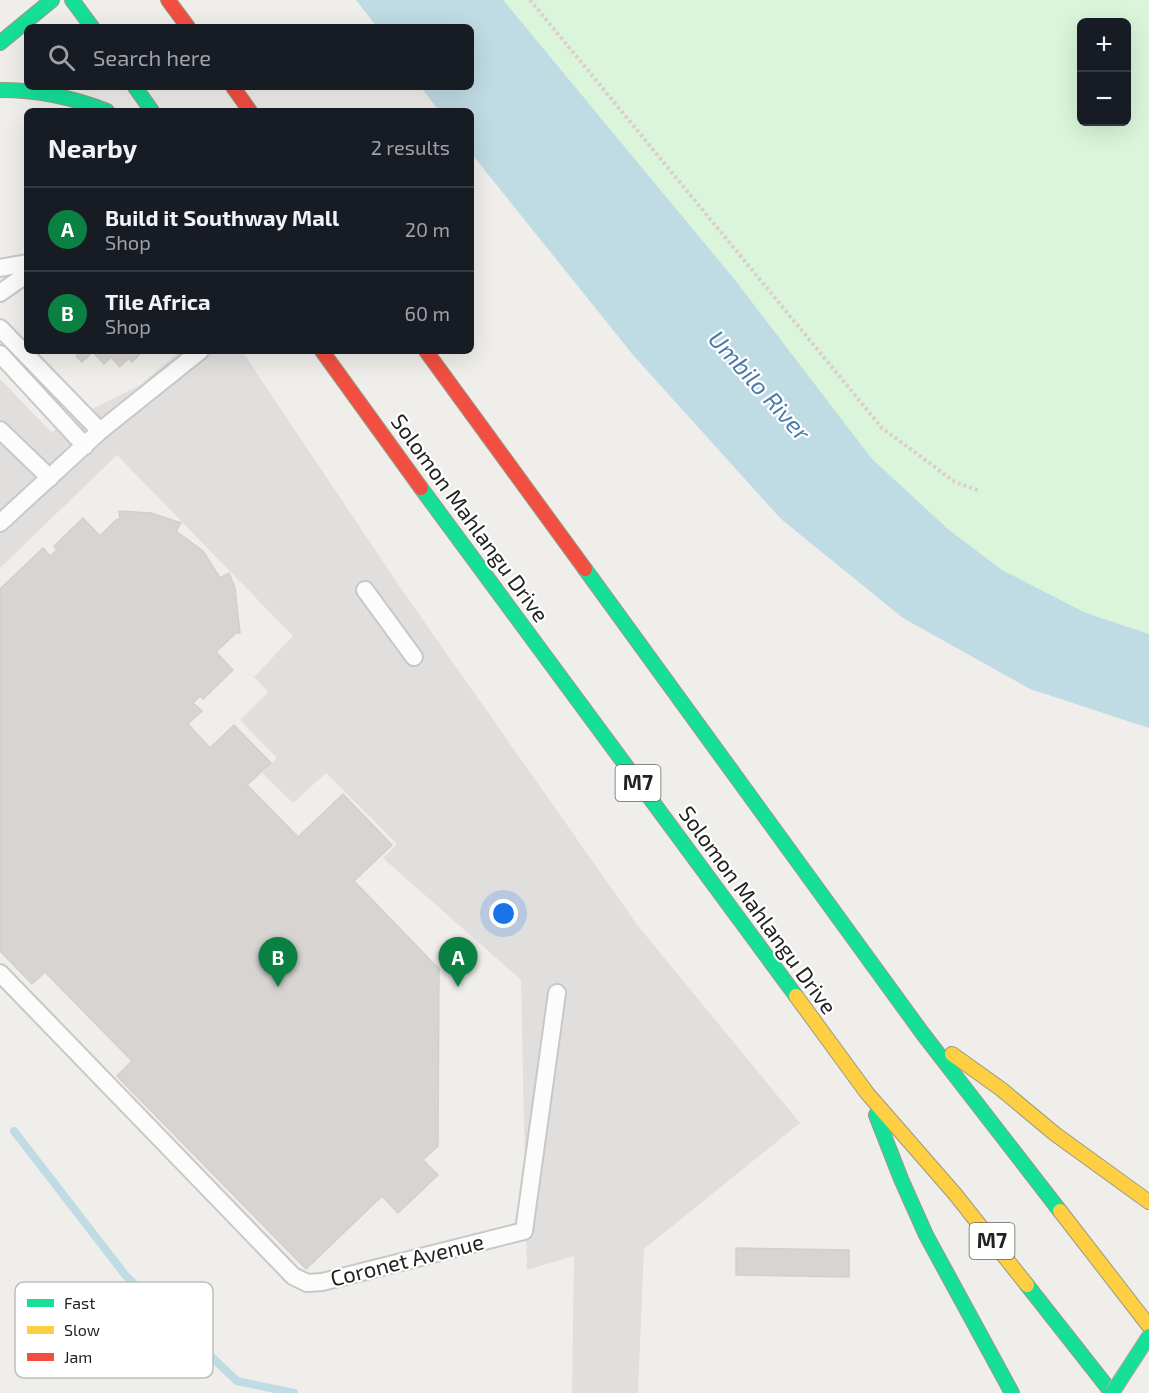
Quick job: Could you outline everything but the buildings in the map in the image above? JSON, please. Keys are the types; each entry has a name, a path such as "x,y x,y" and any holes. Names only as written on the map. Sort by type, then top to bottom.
{"main road":[{"path":"0,43 52,0"},
{"path":"72,0 90,24"},
{"path":"168,0 186,24"},
{"path":"0,90 41,93 98,108"},
{"path":"137,90 150,108"},
{"path":"235,90 248,108"},
{"name":"Solomon Mahlangu Drive","path":"324,354 867,1093 955,1194 1112,1393"},
{"path":"428,354 923,1034 1149,1326"},
{"path":"923,1034 1001,1089 1055,1134 1149,1202"},
{"path":"867,1093 926,1235 1012,1393"},
{"path":"1112,1393 1149,1336"}],"lane":[{"path":"0,268 24,264"},
{"path":"0,293 24,276"},
{"path":"0,328 24,353"},
{"path":"0,354 85,446"},
{"path":"25,354 100,431"},
{"path":"0,524 100,431 196,354"},
{"path":"0,430 50,478"},
{"path":"364,590 414,657"},
{"name":"Coronet Avenue","path":"0,973 293,1276 307,1283 322,1282 524,1231 557,993"}],"path":[{"path":"530,0 882,428 955,482 980,490"}],"green space":[{"path":"503,0 1149,0 1149,634 1086,613 1002,570 949,530 872,459 735,280"}],"shaded area":[{"path":"176,354 244,354 404,593 638,926 800,1123 644,1249 638,1393 572,1393 574,1256 527,1270 521,980 383,858 397,844 326,773 293,803 262,773 277,758 240,720 268,692 254,677 293,636 117,455 0,568 0,379 52,433 60,425 140,385"}],"water":[{"name":"Umbilo River","path":"356,0 503,0 735,280 872,459 949,530 1002,570 1086,613 1149,634 1149,728 1030,689 903,618 781,519 633,355 474,157 474,108 437,108 423,90 474,90 474,24 375,24"}],"waterway":[{"path":"14,1131 132,1282"},
{"path":"213,1358 237,1381 294,1393"}],"traffic: fast":[{"path":"0,43 52,0"},
{"path":"72,0 90,24"},
{"path":"0,90 54,95 98,108"},
{"path":"137,90 150,108"},
{"path":"421,488 796,996"},
{"path":"585,569 923,1034 1060,1211"},
{"path":"876,1115 926,1235 1012,1393"},
{"path":"1027,1285 1112,1393"},
{"path":"1112,1393 1149,1336"}],"traffic: slow":[{"path":"796,996 867,1093 955,1194 1027,1285"},
{"path":"952,1054 1001,1089 1055,1134 1149,1202"},
{"path":"1060,1211 1149,1326"}],"traffic: jam":[{"path":"168,0 186,24"},
{"path":"235,90 248,108"},
{"path":"324,354 421,488"},
{"path":"428,354 585,569"}],"place":[{"name":"Tile Africa","path":"278,987"},
{"name":"Build it Southway Mall","path":"458,987"}]}
